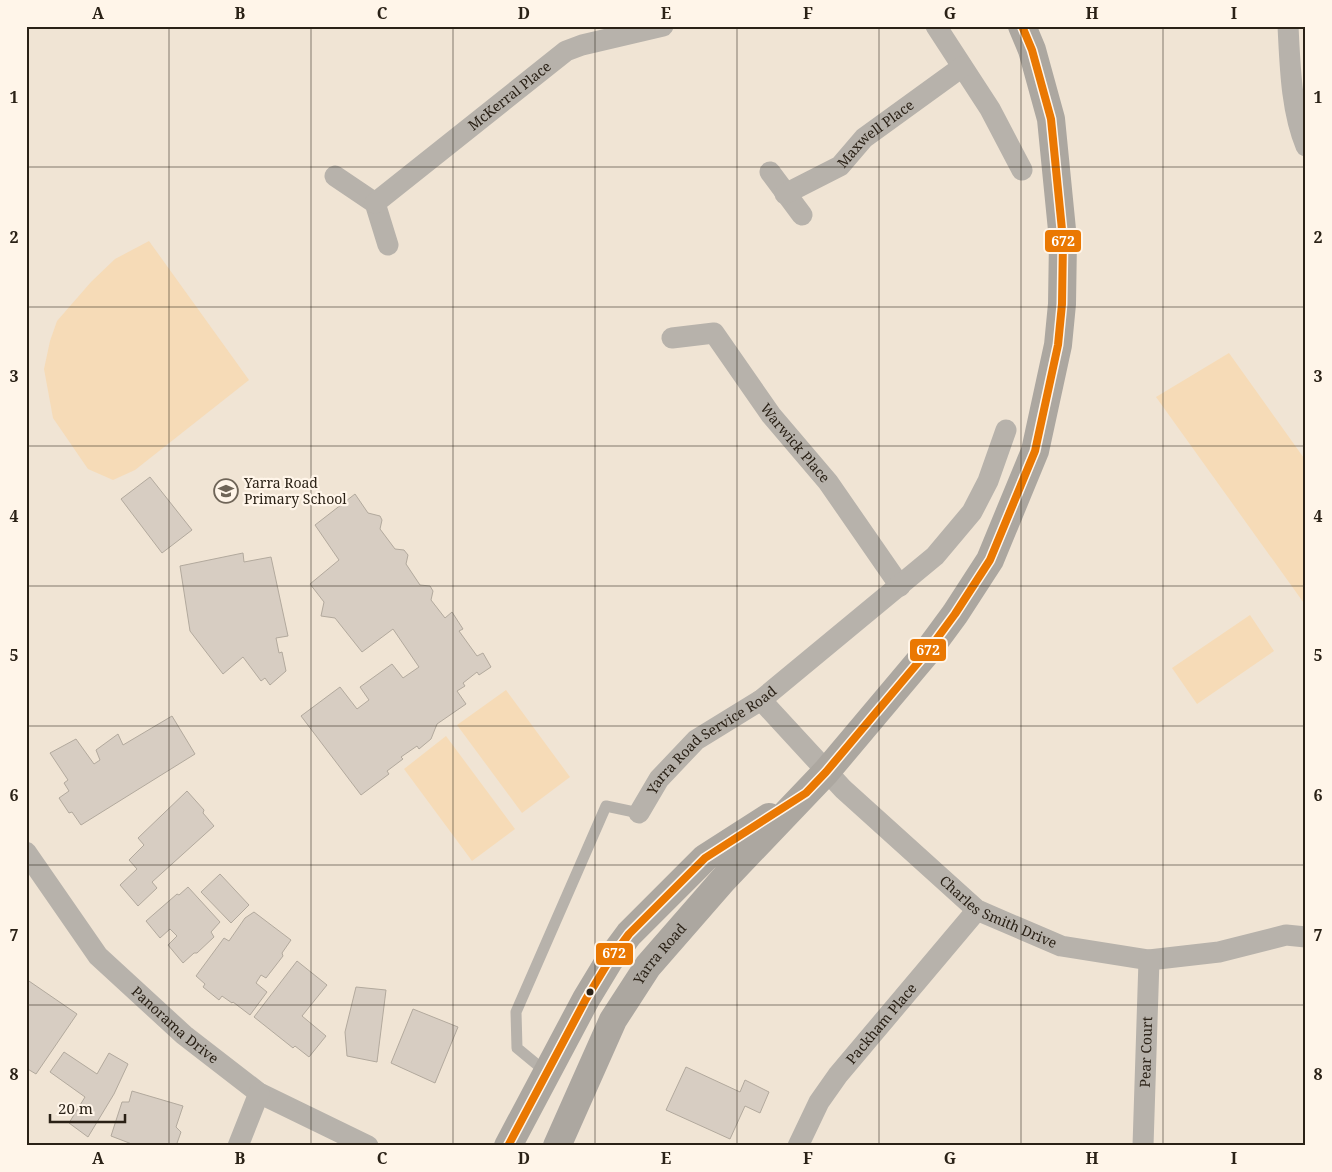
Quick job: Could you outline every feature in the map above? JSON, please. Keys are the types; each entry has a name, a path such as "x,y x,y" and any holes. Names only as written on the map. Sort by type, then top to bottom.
{"main road":[{"name":"Yarra Road","path":"556,1146 612,1020 648,966 722,880 826,772 927,652 955,614 990,560 1035,451 1058,345 1062,304 1063,240 1051,118 1032,50 1022,26"},
{"name":"Yarra Road","path":"508,1146 586,999 629,934 705,858 806,793"},
{"path":"546,1072 582,1087"}],"street":[{"name":"McKerral Place","path":"375,203 566,51 582,45 663,26"},
{"path":"936,26 990,109 1022,170"},
{"path":"1288,26 1290,70 1301,133 1306,146"},
{"name":"Maxwell Place","path":"786,194 840,166 864,138 962,67"},
{"path":"770,172 802,215"},
{"path":"335,176 375,203 388,245"},
{"name":"Warwick Place","path":"672,338 714,333 771,415 828,482 900,586"},
{"name":"Yarra Road Service Road","path":"640,812 659,779 696,740 761,700 935,556 972,512 988,481 1006,430"},
{"name":"Charles Smith Drive","path":"761,700 826,772 977,910 1061,946 1149,960 1219,952 1286,935 1306,937"},
{"name":"Panorama Drive","path":"26,852 98,956 184,1035 259,1094 368,1146"},
{"name":"Packham Place","path":"798,1146 818,1102 838,1075 977,910"},
{"name":"Pear Court","path":"1143,1146 1149,960"},
{"path":"238,1146 259,1094"}],"lane":[{"name":"Yarra Road Service Road","path":"546,1072 517,1048 516,1012 606,806 640,812"}],"shaded area":[{"path":"149,241 249,380 135,470 113,480 88,469 53,418 44,369 50,341 57,321 91,282 115,259"},
{"path":"1229,353 1306,461 1306,606 1156,397"},
{"path":"1250,615 1274,651 1197,704 1172,668"},
{"path":"506,690 570,777 522,813 457,725"},
{"path":"446,736 515,829 472,861 404,769"}],"building":[{"path":"150,477 192,530 162,553 121,499"},
{"path":"355,494 368,513 380,516 382,520 380,529 395,549 404,550 408,555 406,564 420,585 430,586 433,591 431,600 445,618 452,612 463,629 459,631 477,656 483,653 491,667 479,675 477,672 463,683 465,686 457,691 466,704 437,724 431,739 419,749 417,746 401,757 403,759 387,771 389,774 361,795 301,716 340,687 357,709 369,700 360,687 392,664 403,678 419,667 393,629 362,652 335,618 321,616 324,602 310,584 339,560 315,525"},
{"path":"243,553 244,562 271,557 288,636 276,638 279,653 282,652 286,671 270,685 265,678 261,681 243,657 223,674 190,631 180,566"},
{"path":"172,716 195,754 81,825 72,812 69,813 59,798 69,791 64,783 68,780 50,753 76,739 94,764 100,760 96,750 118,734 123,745"},
{"path":"187,791 204,810 203,813 214,826 152,882 157,888 138,906 120,885 137,869 129,860 144,845 138,838"},
{"path":"220,874 249,905 231,923 201,892"},
{"path":"188,887 220,922 211,932 214,937 183,963 168,945 177,936 170,929 160,938 146,921"},
{"path":"254,912 291,940 282,953 283,956 266,978 261,975 256,983 267,992 250,1015 222,996 219,1000 203,987 205,984 196,976 224,938 229,941 245,918"},
{"path":"297,961 327,985 302,1016 326,1036 309,1057 295,1046 293,1048 254,1017"},
{"path":"26,979 77,1014 36,1074 26,1068 26,1040 28,1038 26,1037"},
{"path":"356,987 386,990 377,1062 347,1056 345,1032"},
{"path":"413,1009 458,1027 435,1083 391,1063"},
{"path":"64,1052 97,1074 109,1053 128,1064 114,1094 88,1137 69,1123 85,1097 50,1072"},
{"path":"686,1067 740,1092 745,1080 769,1092 760,1113 745,1106 730,1139 666,1110"},
{"path":"132,1091 183,1106 176,1127 181,1132 176,1146 137,1146 111,1136 122,1102 129,1102"}],"transit line":[{"name":"672","path":"508,1146 586,999 609,961 629,934 705,858 806,793 826,772 927,652 955,614 990,560 1035,451 1058,345 1062,304 1063,240 1051,119 1032,50 1022,26"}],"place":[{"name":"Yarra Road Primary School","path":"226,491"}]}
